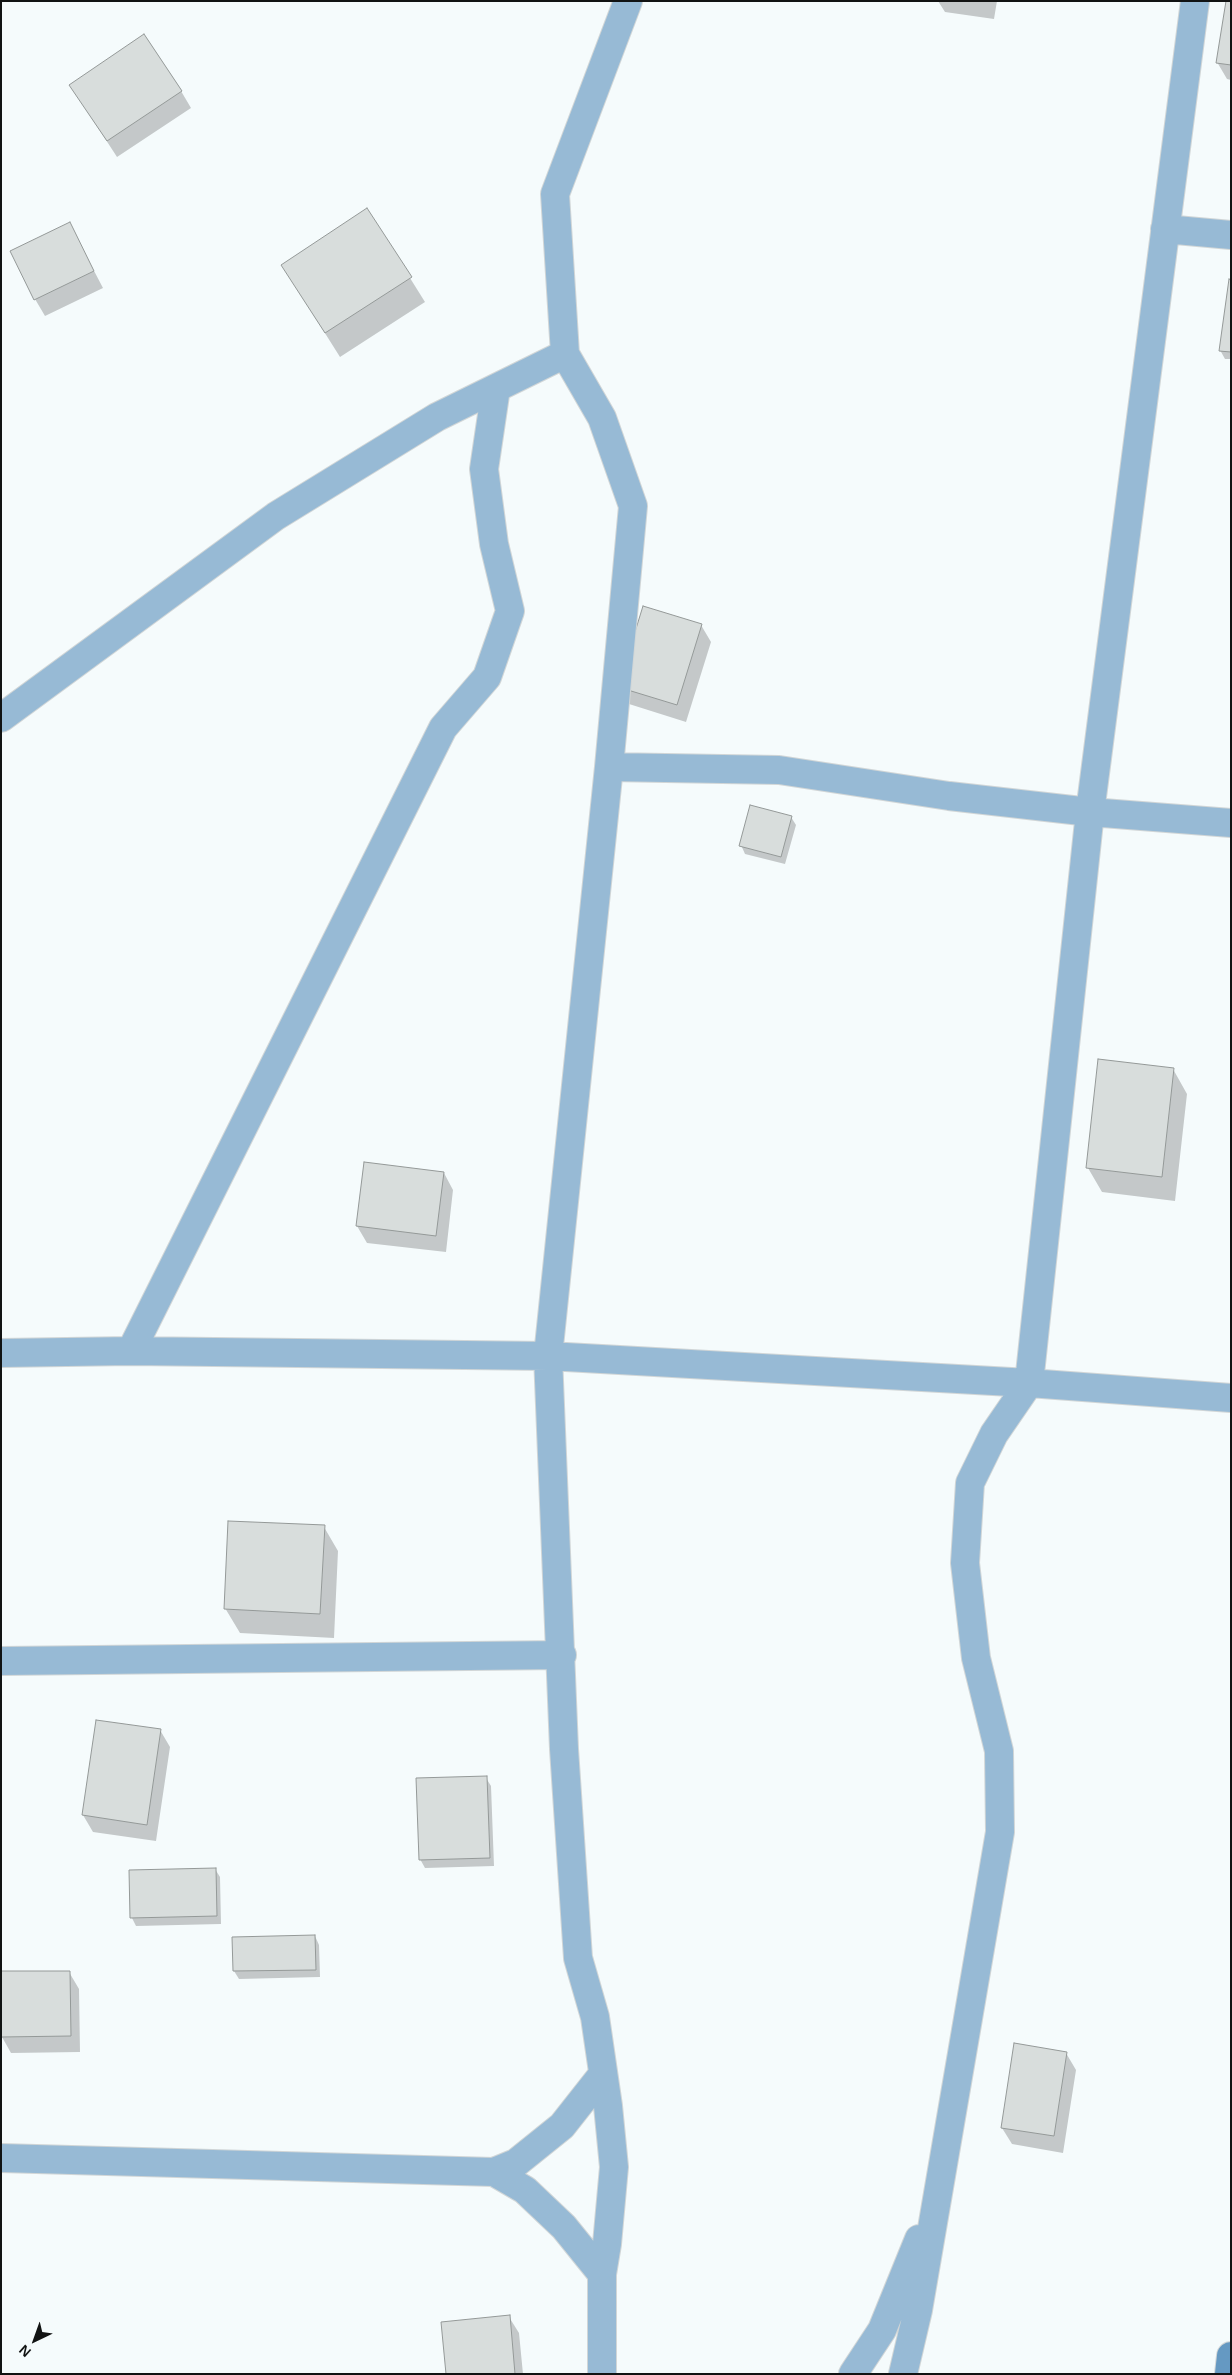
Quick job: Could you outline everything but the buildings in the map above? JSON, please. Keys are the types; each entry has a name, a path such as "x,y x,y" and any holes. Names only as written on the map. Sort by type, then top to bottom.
{"street":[{"path":"602,2374 602,2274 607,2244 614,2167 595,2017 578,1958 564,1749 562,1655 548,1356 609,766 633,506 602,418 565,354 556,194 628,1"},
{"path":"903,2374 918,2310 1000,1832 999,1751 976,1658 965,1564 970,1484 994,1434 1029,1383 1090,812 1195,1"},
{"path":"1165,230 1231,235"},
{"path":"1,718 276,516 437,417 565,354"},
{"path":"131,1351 443,728 487,677 510,611 494,544 484,470 496,388"},
{"path":"609,766 779,770 949,796 1090,812 1231,823"},
{"path":"1,1353 131,1351 548,1356 1029,1383 1231,1398"},
{"path":"1,1661 562,1655"},
{"path":"1,2158 494,2172 516,2163 562,2126 603,2074"},
{"path":"494,2172 532,2196 564,2227 602,2274"},
{"path":"853,2374 882,2330 938,2192"},
{"path":"1228,2374 1231,2356"}]}
